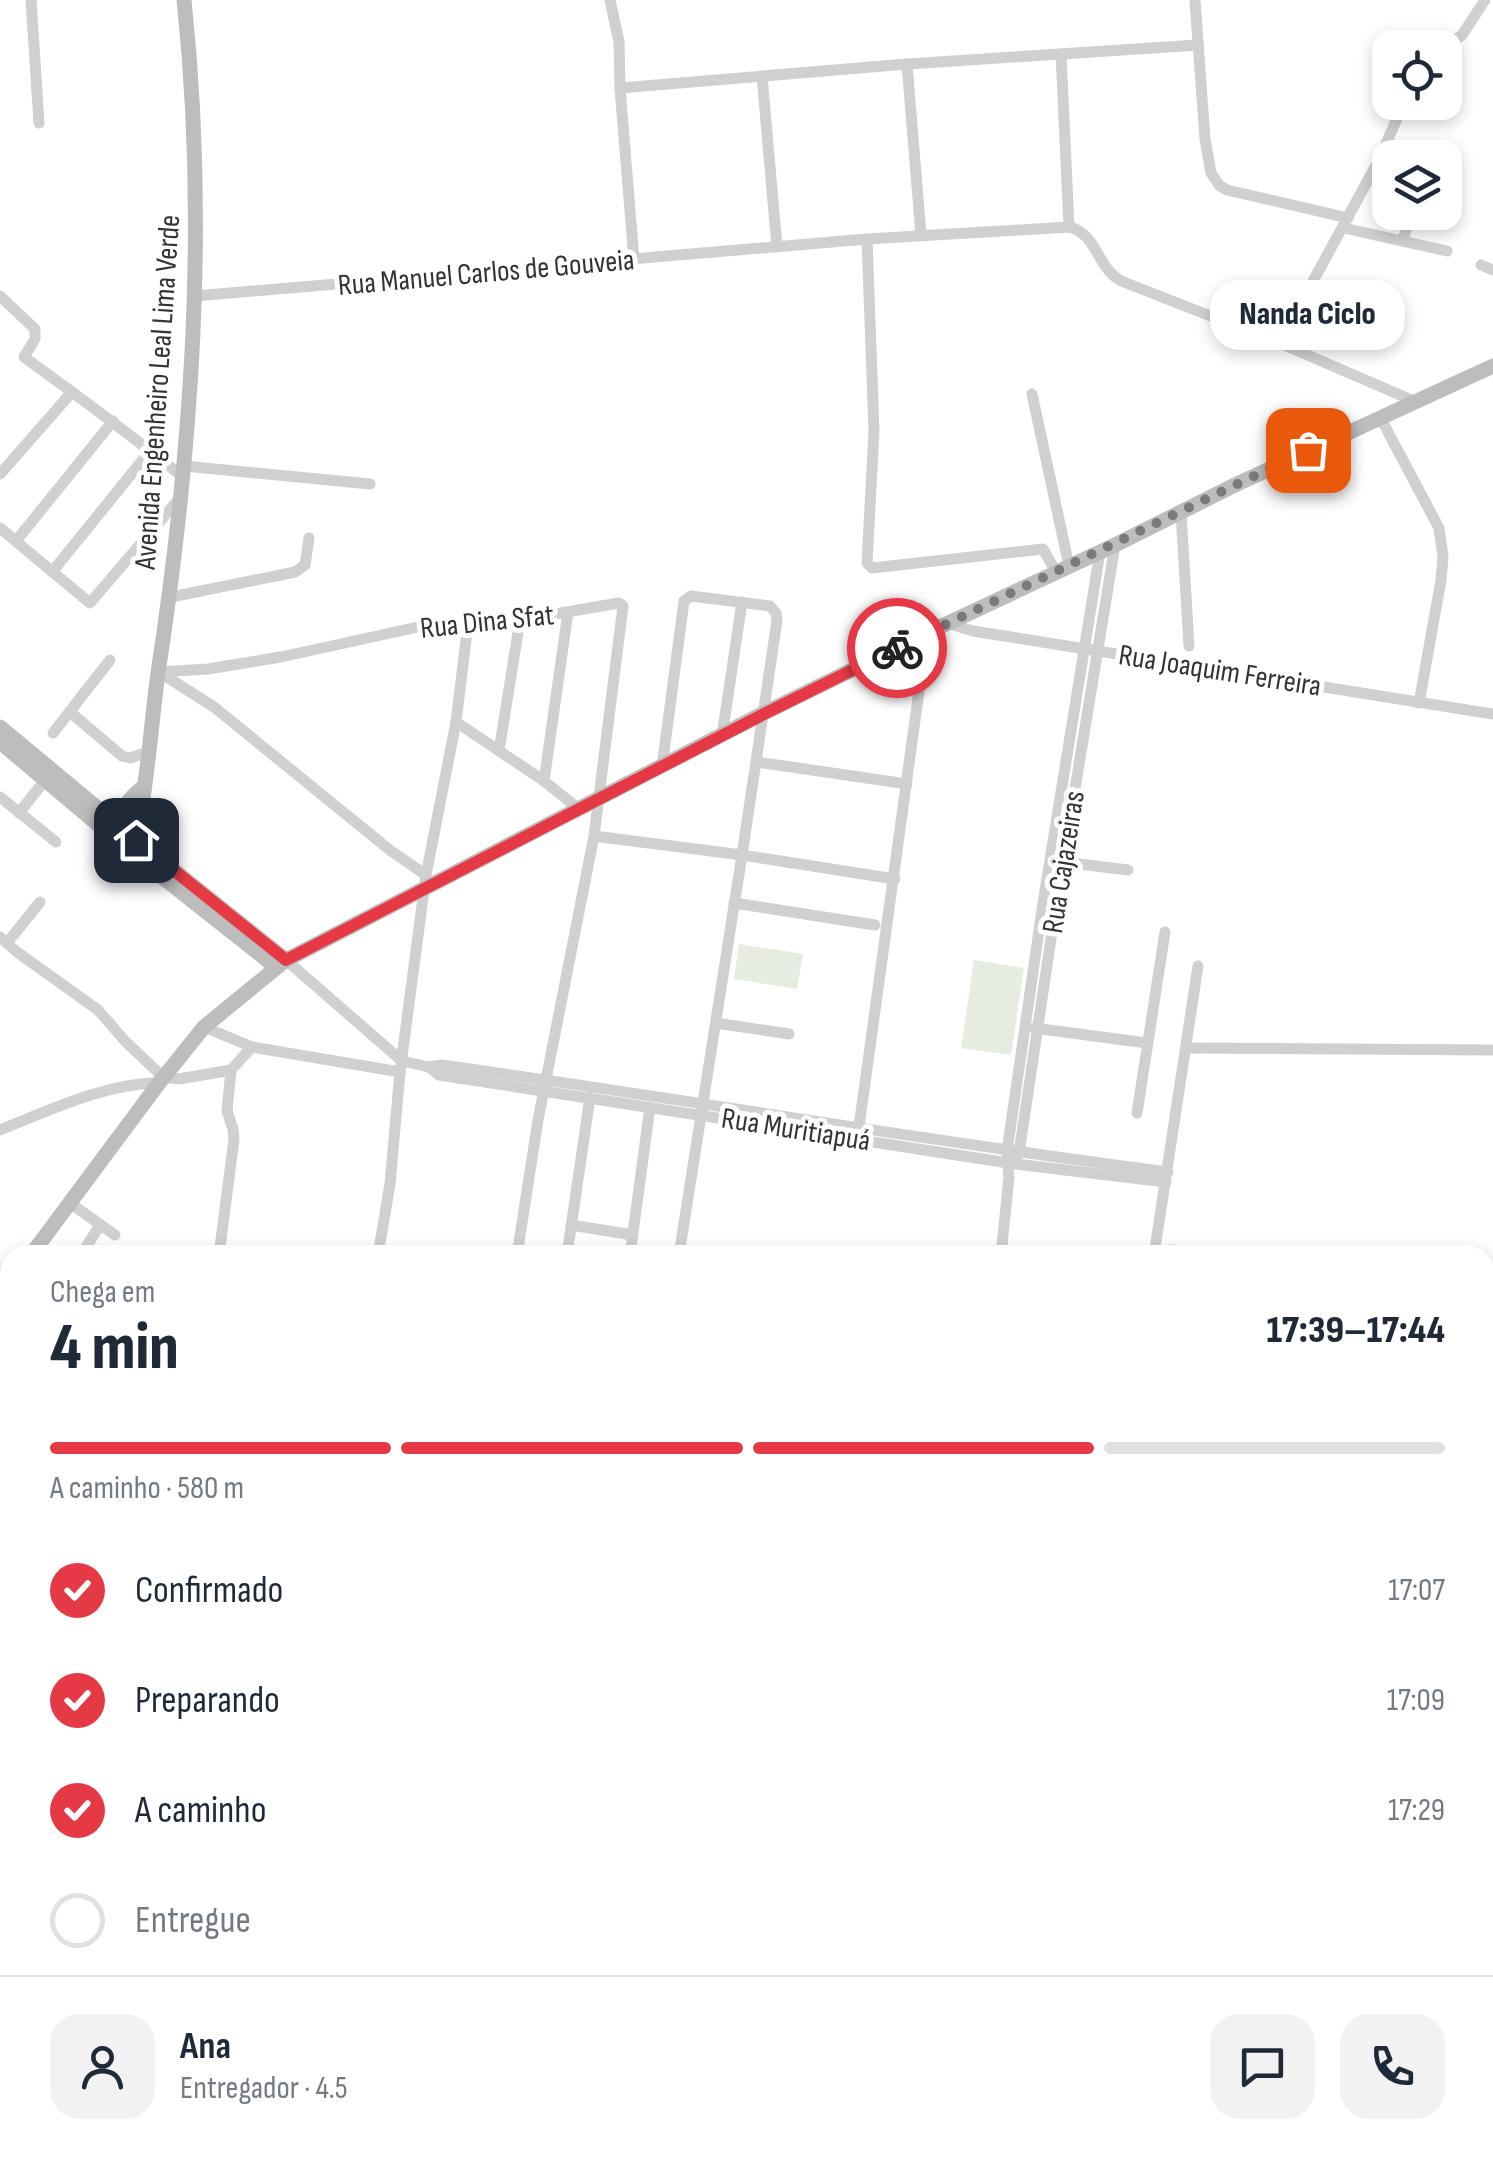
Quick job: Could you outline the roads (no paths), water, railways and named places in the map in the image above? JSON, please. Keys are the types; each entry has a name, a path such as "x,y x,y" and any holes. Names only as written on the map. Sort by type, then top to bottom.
{"street":[{"path":"31,0 39,123"},
{"name":"Avenida Engenheiro Leal Lima Verde","path":"134,846 171,597 195,296 195,141 184,0"},
{"path":"610,0 619,42 634,260"},
{"path":"1195,0 1205,139 1215,181 1227,190 1448,251"},
{"path":"1462,35 1485,0"},
{"path":"620,88 1198,45"},
{"path":"1060,54 1069,227 1088,236 1114,277 1414,401"},
{"path":"907,64 921,236"},
{"path":"762,76 777,247"},
{"path":"1282,344 1396,120"},
{"name":"Rua Manuel Carlos de Gouveia","path":"195,296 866,239 1069,227"},
{"path":"1402,241 1406,230"},
{"path":"866,239 874,431 869,566 1042,549 1062,569"},
{"path":"0,296 35,329 35,340 24,356 184,471 370,484"},
{"path":"38,1245 204,1027 281,964 425,882 579,810 947,623 1493,366"},
{"path":"0,474 72,392"},
{"path":"1032,394 1062,569"},
{"path":"1380,417 1440,528 1441,580 1419,702"},
{"path":"16,542 114,421"},
{"path":"52,572 150,450"},
{"path":"0,528 90,602 182,496"},
{"path":"1181,512 1189,646"},
{"path":"171,597 296,572 304,566 309,538"},
{"name":"Rua Cajazeiras","path":"1002,1245 1025,1026 1108,548"},
{"path":"662,767 682,604 692,596 768,605 774,609 776,621 757,762 681,1245"},
{"path":"722,736 742,602"},
{"name":"Rua Dina Sfat","path":"158,672 208,669 280,657 428,625 520,620 619,603 624,610 599,799"},
{"path":"544,781 568,612"},
{"path":"499,751 520,620"},
{"name":"Rua Joaquim Ferreira","path":"947,623 973,631 1493,714"},
{"path":"380,1245 425,882 456,722 468,624"},
{"path":"858,1134 927,633"},
{"name":"Rua Cajazeiras","path":"1012,1158 1039,1028 1090,649"},
{"path":"53,733 110,660"},
{"path":"158,672 214,707 425,882"},
{"path":"70,712 122,756 130,758 148,752"},
{"path":"456,722 544,781 579,810"},
{"path":"0,728 134,846 235,925 401,1067"},
{"path":"0,742 119,833"},
{"path":"757,762 907,784"},
{"path":"19,813 45,780"},
{"name":"Avenida Engenheiro Leal Lima Verde","path":"119,833 125,804 143,787"},
{"path":"0,797 56,842"},
{"path":"519,1245 538,1120 599,799"},
{"path":"594,836 895,878"},
{"path":"1063,862 1128,870"},
{"path":"40,902 4,940 98,1010 161,1080"},
{"path":"734,903 875,926"},
{"path":"1137,1113 1164,932"},
{"path":"1156,1245 1198,966"},
{"path":"716,1023 789,1034"},
{"path":"1025,1026 1147,1043"},
{"name":"Rua Muritiapuá","path":"204,1027 252,1047 401,1067 442,1065 1012,1158 1167,1177"},
{"path":"220,1245 234,1139 227,1111 232,1070 252,1047"},
{"path":"1186,1048 1491,1050"},
{"path":"0,1130 134,1083 232,1070"},
{"name":"Rua Muritiapuá","path":"546,1085 650,1107 701,1109"},
{"path":"568,1245 590,1097"},
{"path":"632,1245 650,1107"},
{"path":"70,1203 115,1235"},
{"path":"87,1245 100,1225"},
{"path":"571,1225 633,1235"}],"place":[{"name":"Nanda Ciclo","path":"1308,450"}]}
